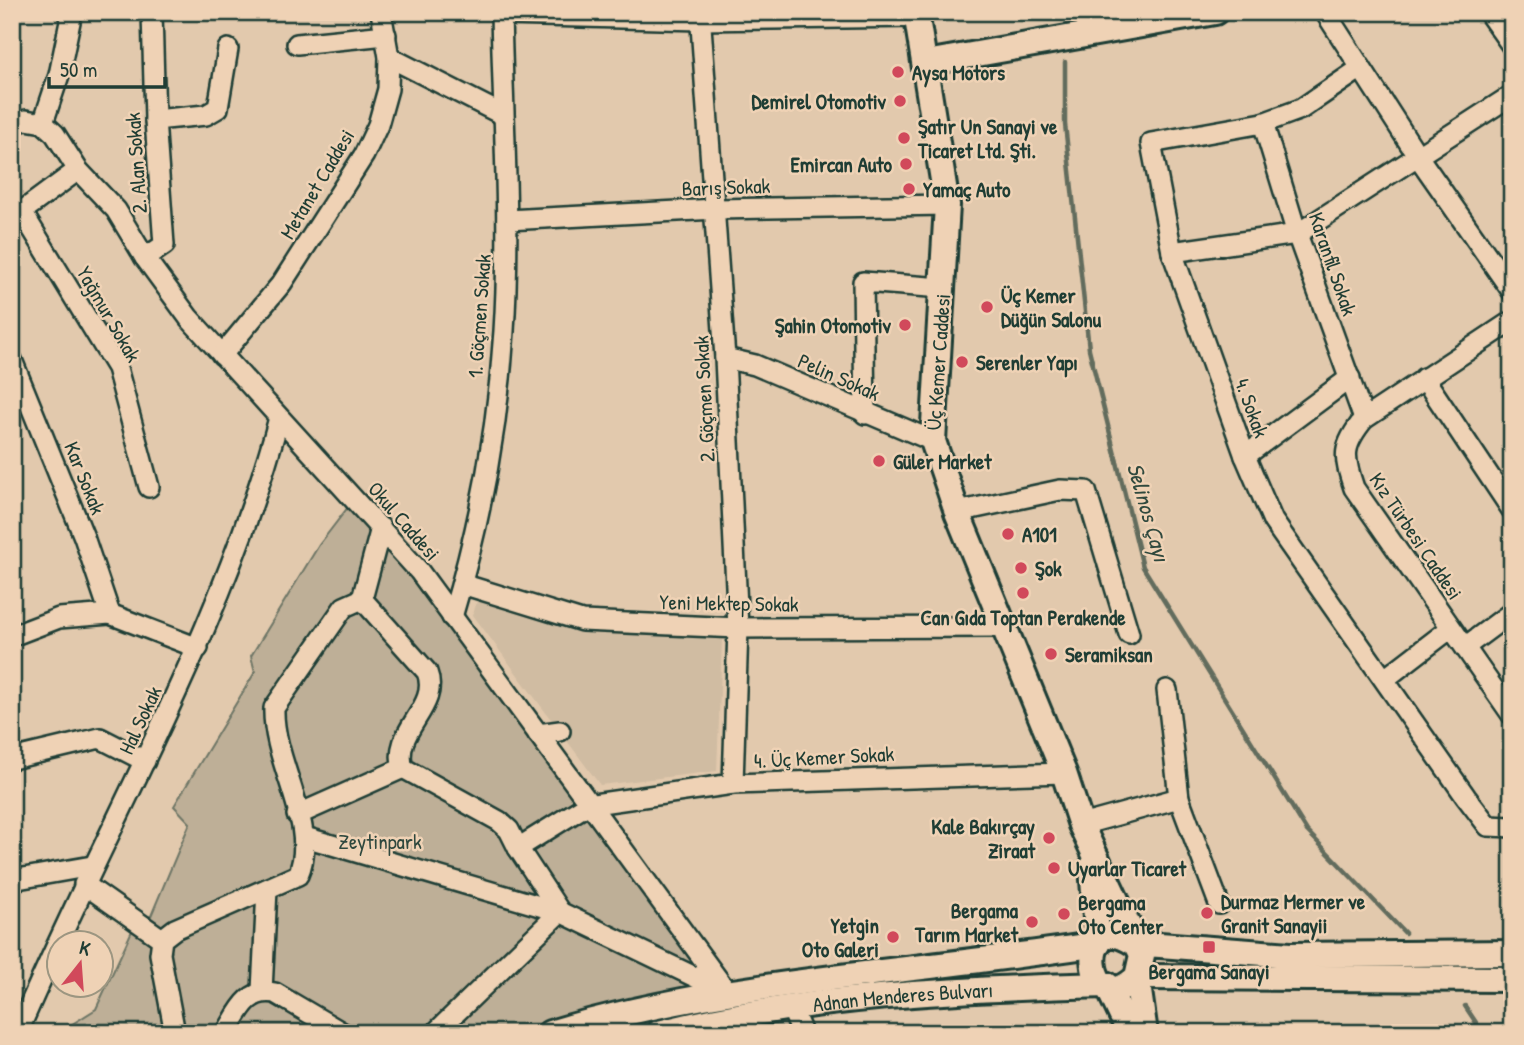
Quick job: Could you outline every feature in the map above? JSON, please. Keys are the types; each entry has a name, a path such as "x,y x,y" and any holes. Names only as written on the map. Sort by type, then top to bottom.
{"main road":[{"path":"926,63 1206,14"},
{"name":"Üç Kemer Caddesi","path":"917,15 947,205 933,441 957,512 1064,773 1091,852"},
{"path":"1091,852 1142,963 1137,977 1145,1033"},
{"path":"1091,852 1098,944"},
{"path":"1130,1033 1107,985 1095,975 1092,967 1093,951 1098,944 1114,936 1134,943 1290,967 1512,979"},
{"name":"Adnan Menderes Bulvarı","path":"550,1033 615,1015 728,993 1098,944"},
{"path":"1107,985 1124,986 1137,977 1506,953"},
{"name":"Adnan Menderes Bulvarı","path":"659,1033 791,1007 950,989 1107,985"},
{"path":"12,1019 18,1032"}],"street":[{"path":"12,124 26,120 43,123 59,75 72,12"},
{"name":"2. Alan Sokak","path":"145,258 164,245 155,120 152,12"},
{"name":"Metanet Caddesi","path":"222,355 282,283 364,155 379,125 388,89 389,57 381,12"},
{"path":"1325,12 1419,158 1512,292"},
{"path":"1488,12 1512,46"},
{"path":"501,14 917,15"},
{"name":"1. Göçmen Sokak","path":"452,617 479,520 504,331 507,220 501,14"},
{"name":"2. Göçmen Sokak","path":"700,16 716,209 738,628 733,784"},
{"path":"297,44 386,35"},
{"path":"155,120 206,115 218,108 228,50"},
{"path":"389,57 503,115"},
{"path":"1263,123 1301,108 1361,68"},
{"path":"1171,252 1297,234 1419,158 1512,95"},
{"name":"Okul Caddesi","path":"43,123 55,134 78,170 116,210 145,258 222,355 381,528 452,617 587,805 728,993"},
{"name":"4. Sokak","path":"1263,123 1151,143 1171,252 1245,456 1350,378"},
{"name":"Karanfil Sokak","path":"1263,123 1297,234 1364,418"},
{"path":"17,215 78,170"},
{"name":"Barış Sokak","path":"507,220 716,209 947,205"},
{"name":"Yağmur Sokak","path":"17,215 117,368 149,487"},
{"path":"865,414 863,282 943,288"},
{"name":"Kız Türbesi Caddesi","path":"1512,321 1364,418 1351,435 1344,458 1354,488 1512,715"},
{"name":"Pelin Sokak","path":"725,358 755,365 933,441"},
{"name":"Kar Sokak","path":"12,360 84,537 110,614"},
{"path":"1424,378 1512,510"},
{"name":"Hal Sokak","path":"18,1032 92,866 198,648 237,552 279,418"},
{"path":"1245,456 1273,522 1386,678 1488,826 1512,827"},
{"path":"957,512 1060,490 1086,491 1129,634"},
{"path":"362,599 381,528"},
{"name":"Yeni Mektep Sokak","path":"462,584 582,621 738,628 1002,626"},
{"path":"362,599 427,672 430,680 429,696 400,749 402,768"},
{"path":"175,1033 160,954 162,939 175,929 298,875 305,860 305,837 273,728 274,708 344,607 362,599"},
{"path":"1465,647 1512,612"},
{"path":"12,636 59,618 110,614 198,648"},
{"path":"1386,678 1451,628"},
{"path":"1167,690 1179,798 1219,904"},
{"path":"538,734 560,731"},
{"path":"12,759 100,738 145,761"},
{"path":"298,815 402,768"},
{"path":"402,768 499,821 509,830 518,849 560,912"},
{"name":"4. Üç Kemer Sokak","path":"587,805 733,784 1064,773"},
{"path":"1080,825 1179,798"},
{"path":"518,849 587,805"},
{"path":"305,837 560,912 728,993"},
{"path":"12,880 92,866"},
{"path":"84,884 162,939"},
{"path":"262,991 267,889"},
{"path":"435,1033 560,912"},
{"path":"226,1033 246,1000 262,991 275,993 342,1033"},
{"path":"791,1007 802,1033"}],"shaded area":[{"path":"478,597 579,631 722,638 717,771 600,785 473,615"}],"green space":[{"name":"Zeytinpark","path":"355,498 728,993 550,1033 58,1033 96,1009 100,1000 116,1000 116,966 136,922 151,916 190,823 174,806 255,672 251,656 319,545"},
{"path":"791,1007 802,1033 659,1033"}],"waterway":[{"name":"Selinos Çayı","path":"1065,62 1065,124 1089,349 1143,567 1307,831 1405,933"},
{"name":"Selinos Çayı","path":"1465,1006 1483,1033"}],"place":[{"name":"Aysa Motors","path":"898,72"},
{"name":"Demirel Otomotiv","path":"900,101"},
{"name":"Şatır Un Sanayi ve Ticaret Ltd. Şti.","path":"904,138"},
{"name":"Emircan Auto","path":"906,164"},
{"name":"Yamaç Auto","path":"909,189"},
{"name":"Üç Kemer Düğün Salonu","path":"987,307"},
{"name":"Şahin Otomotiv","path":"905,325"},
{"name":"Serenler Yapı","path":"962,362"},
{"name":"Güler Market","path":"879,461"},
{"name":"A101","path":"1008,534"},
{"name":"Şok","path":"1021,568"},
{"name":"Can Gıda Toptan Perakende","path":"1023,593"},
{"name":"Seramiksan","path":"1051,654"},
{"name":"Kale Bakırçay Ziraat","path":"1049,838"},
{"name":"Uyarlar Ticaret","path":"1054,868"},
{"name":"Durmaz Mermer ve Granit Sanayii","path":"1207,913"},
{"name":"Bergama Oto Center","path":"1064,914"},
{"name":"Bergama Tarım Market","path":"1032,922"},
{"name":"Yetgin Oto Galeri","path":"893,937"},
{"name":"Bergama Sanayi","path":"1209,947"}]}
